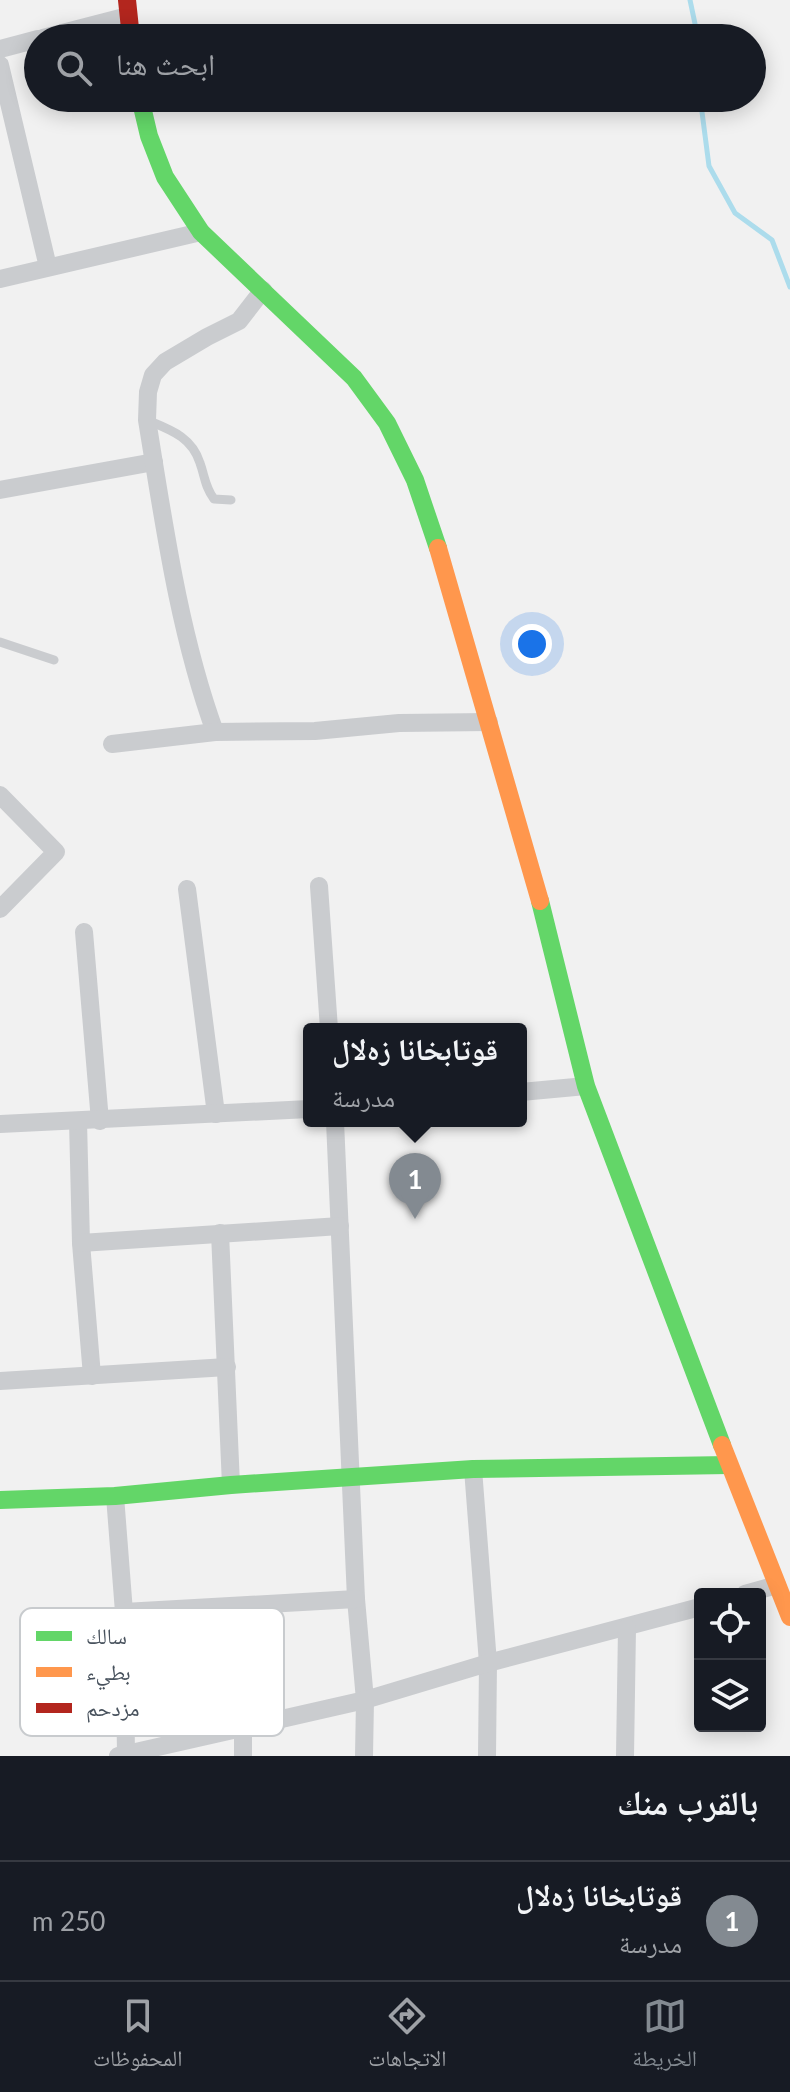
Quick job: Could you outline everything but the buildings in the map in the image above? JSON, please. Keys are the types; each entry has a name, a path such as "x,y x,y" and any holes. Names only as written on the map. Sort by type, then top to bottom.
{"main road":[{"path":"143,112 165,177 201,232 354,378 387,423 415,480 451,586 533,874 586,1086 729,1465 790,1617"},
{"path":"0,1500 115,1496 473,1469 729,1465"}],"street":[{"path":"83,24 128,8"},
{"path":"0,49 24,43"},
{"path":"0,65 48,267"},
{"path":"0,279 201,232"},
{"path":"215,732 202,695 184,619 147,420 148,392 153,375 165,362 239,321 263,290"},
{"path":"0,490 154,462"},
{"path":"112,744 215,732 315,731 399,723 489,722"},
{"path":"0,795 56,852 0,909"},
{"path":"319,886 329,1023"},
{"path":"187,889 216,1114"},
{"path":"84,932 100,1121"},
{"path":"527,1091 586,1086"},
{"path":"0,1124 303,1109"},
{"path":"78,1121 81,1243 92,1376"},
{"path":"335,1127 356,1599 365,1700 364,1756"},
{"path":"81,1243 340,1226"},
{"path":"220,1233 231,1485"},
{"path":"0,1381 227,1367"},
{"path":"473,1469 488,1663 487,1756"},
{"path":"115,1496 124,1608"},
{"path":"766,1588 777,1585"},
{"path":"195,1608 356,1599"},
{"path":"284,1719 365,1700 488,1663 694,1609"},
{"path":"625,1756 627,1628"},
{"path":"122,1755 207,1736"}],"lane":[{"path":"147,420 175,432 191,444 200,461 206,489 214,499 231,500"},
{"path":"0,642 54,660"}],"waterway":[{"path":"690,0 695,24"},
{"path":"702,112 709,166 735,213 772,240 790,287"}],"traffic: fast":[{"path":"143,112 165,177 201,232 354,378 387,423 415,480 438,548"},
{"path":"540,901 586,1086 722,1445"},
{"path":"0,1500 115,1496 473,1469 729,1465"}],"traffic: slow":[{"path":"438,548 540,901"},
{"path":"722,1445 790,1617"}],"traffic: jam":[{"path":"127,0 130,24"}],"place":[{"name":"قوتابخانا زەلال","path":"415,1219"}]}
